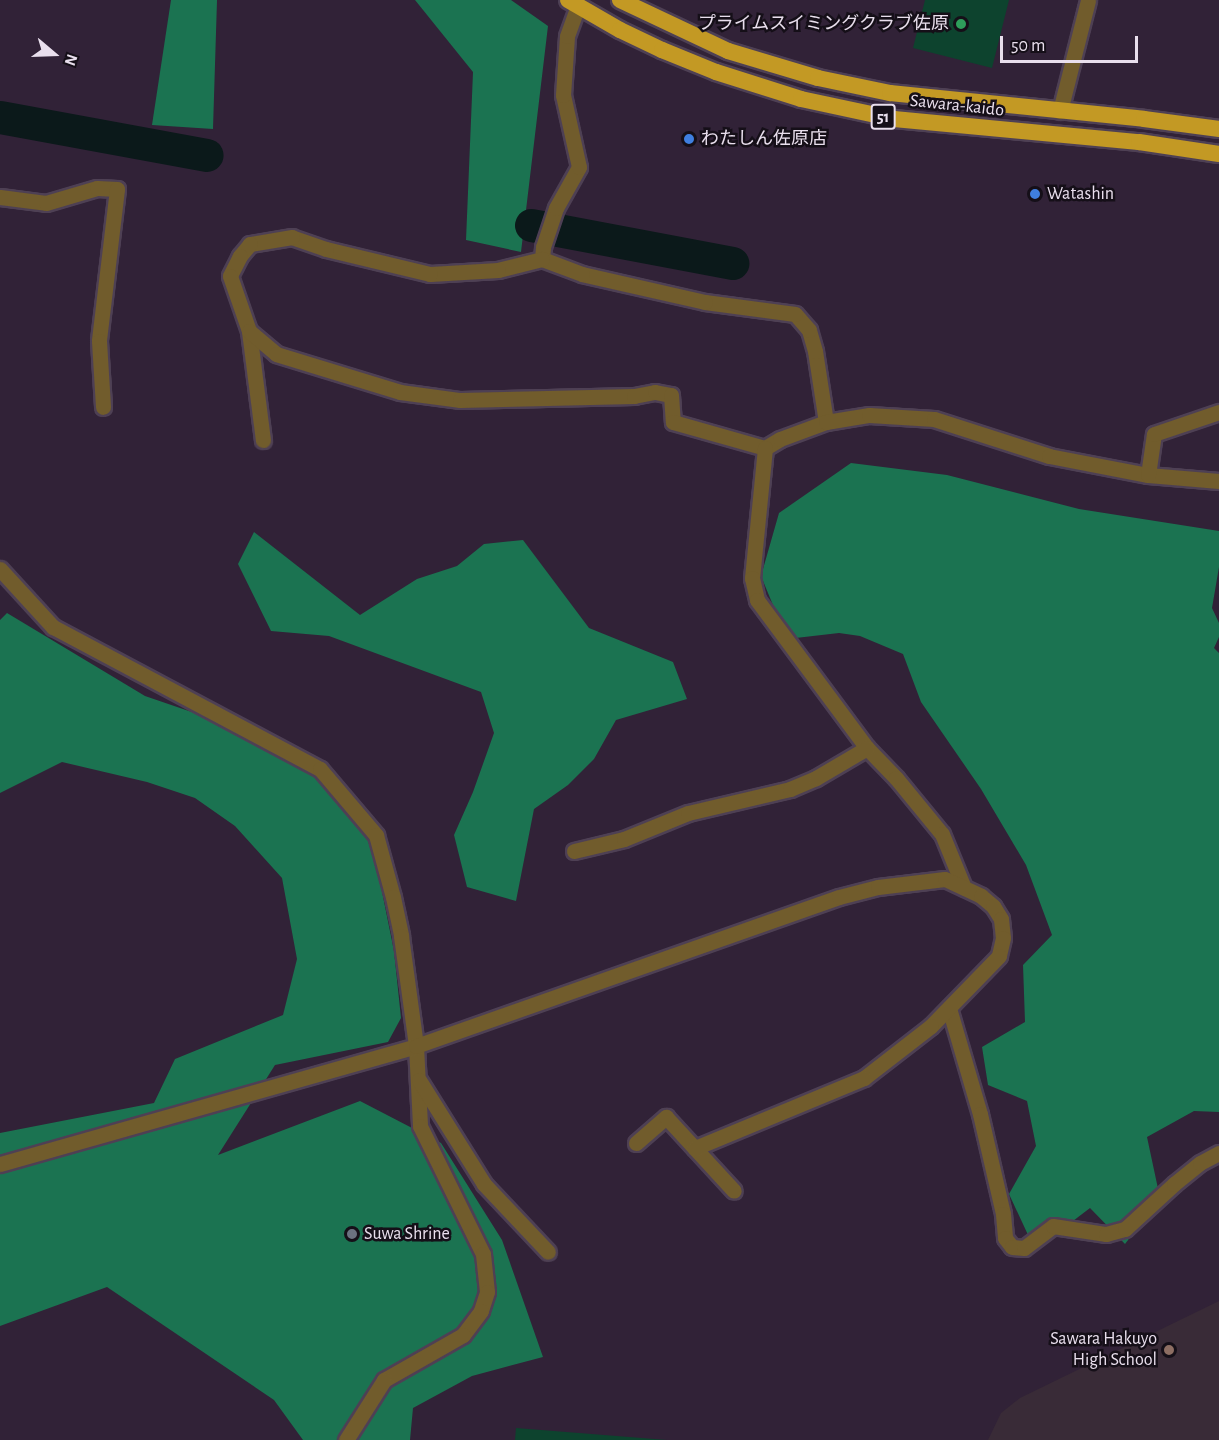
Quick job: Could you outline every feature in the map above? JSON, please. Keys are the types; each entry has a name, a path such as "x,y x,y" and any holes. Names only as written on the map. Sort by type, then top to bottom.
{"highway":[{"name":"Sawara-kaido","path":"621,0 728,51 818,78 890,93 1219,129"},
{"name":"Sawara-kaido","path":"573,3 620,30 673,54 716,72 801,99 894,119 1139,142 1219,154"}],"street":[{"path":"1060,111 1088,0"},
{"path":"542,253 556,208 579,167 563,95 567,36 573,3"},
{"path":"0,196 46,203 97,188 117,189 99,341 103,407"},
{"path":"263,440 249,331 230,276 240,256 250,244 292,237 326,249 430,274 498,270 542,253 582,274 694,299 795,314 809,330 815,351 826,422"},
{"path":"249,331 276,354 400,392 460,400 634,396 655,392 671,394 673,422 765,448 780,439 826,422 869,415 934,419 1049,456 1148,475 1219,481"},
{"path":"1148,475 1154,434 1219,412"},
{"path":"765,448 752,578 757,600 867,748 896,778 942,834 964,888"},
{"path":"0,569 53,627 320,769 376,835 393,897 416,1046 420,1125 483,1254 488,1292 481,1311 463,1335 384,1380 346,1440"},
{"path":"574,851 624,839 688,813 790,789 816,778 867,748"},
{"path":"0,1164 416,1046 839,897 878,887 945,879 981,896 993,906 1001,919 1003,938 999,956 931,1026 864,1078 694,1148"},
{"path":"949,1008 980,1114 1003,1214 1005,1238 1012,1247 1024,1248 1053,1226 1106,1234 1125,1229 1200,1163 1219,1153"},
{"path":"416,1077 450,1134 484,1184 548,1252"},
{"path":"636,1143 666,1117 734,1191"}],"shaded area":[{"name":"Sawara Hakuyo High School","path":"1219,1301 1219,1440 988,1440 1001,1413 1020,1398"}],"green space":[{"path":"171,0 217,0 213,129 152,125"},
{"path":"415,0 511,0 548,26 521,252 466,240 473,72"},
{"name":"プライムスイミングクラブ佐原","path":"925,0 1009,0 992,68 913,48"},
{"path":"851,463 947,475 1079,509 1219,531 1219,567 1212,608 1219,623 1219,637 1214,648 1219,653 1219,1112 1194,1111 1147,1137 1160,1198 1125,1244 1090,1208 1035,1250 1009,1194 1036,1146 1027,1101 988,1085 982,1047 1025,1022 1023,965 1052,935 1026,865 981,789 921,702 903,654 860,636 839,633 787,639 761,576 779,513"},
{"path":"254,532 360,615 417,579 457,566 484,544 523,540 589,628 673,662 687,699 616,720 594,759 568,785 534,809 516,901 467,887 454,835 473,792 494,733 481,692 329,636 271,631 238,564"},
{"path":"7,613 145,696 256,734 319,775 371,837 394,951 401,1018 388,1042 275,1065 218,1155 360,1101 441,1143 502,1240 543,1357 472,1376 413,1408 410,1440 303,1440 274,1400 107,1287 0,1326 0,1133 154,1103 175,1059 283,1015 297,959 282,878 235,826 195,798 147,782 62,762 0,793 0,620"},
{"path":"516,1428 667,1440 515,1440"}],"waterway":[{"path":"0,117 207,155"},
{"path":"531,225 732,263"}],"place":[{"name":"プライムスイミングクラブ佐原","path":"961,24"},
{"name":"わたしん佐原店","path":"689,139"},
{"name":"Watashin","path":"1035,194"},
{"name":"Suwa Shrine","path":"352,1234"},
{"name":"Sawara Hakuyo High School","path":"1169,1350"}]}
